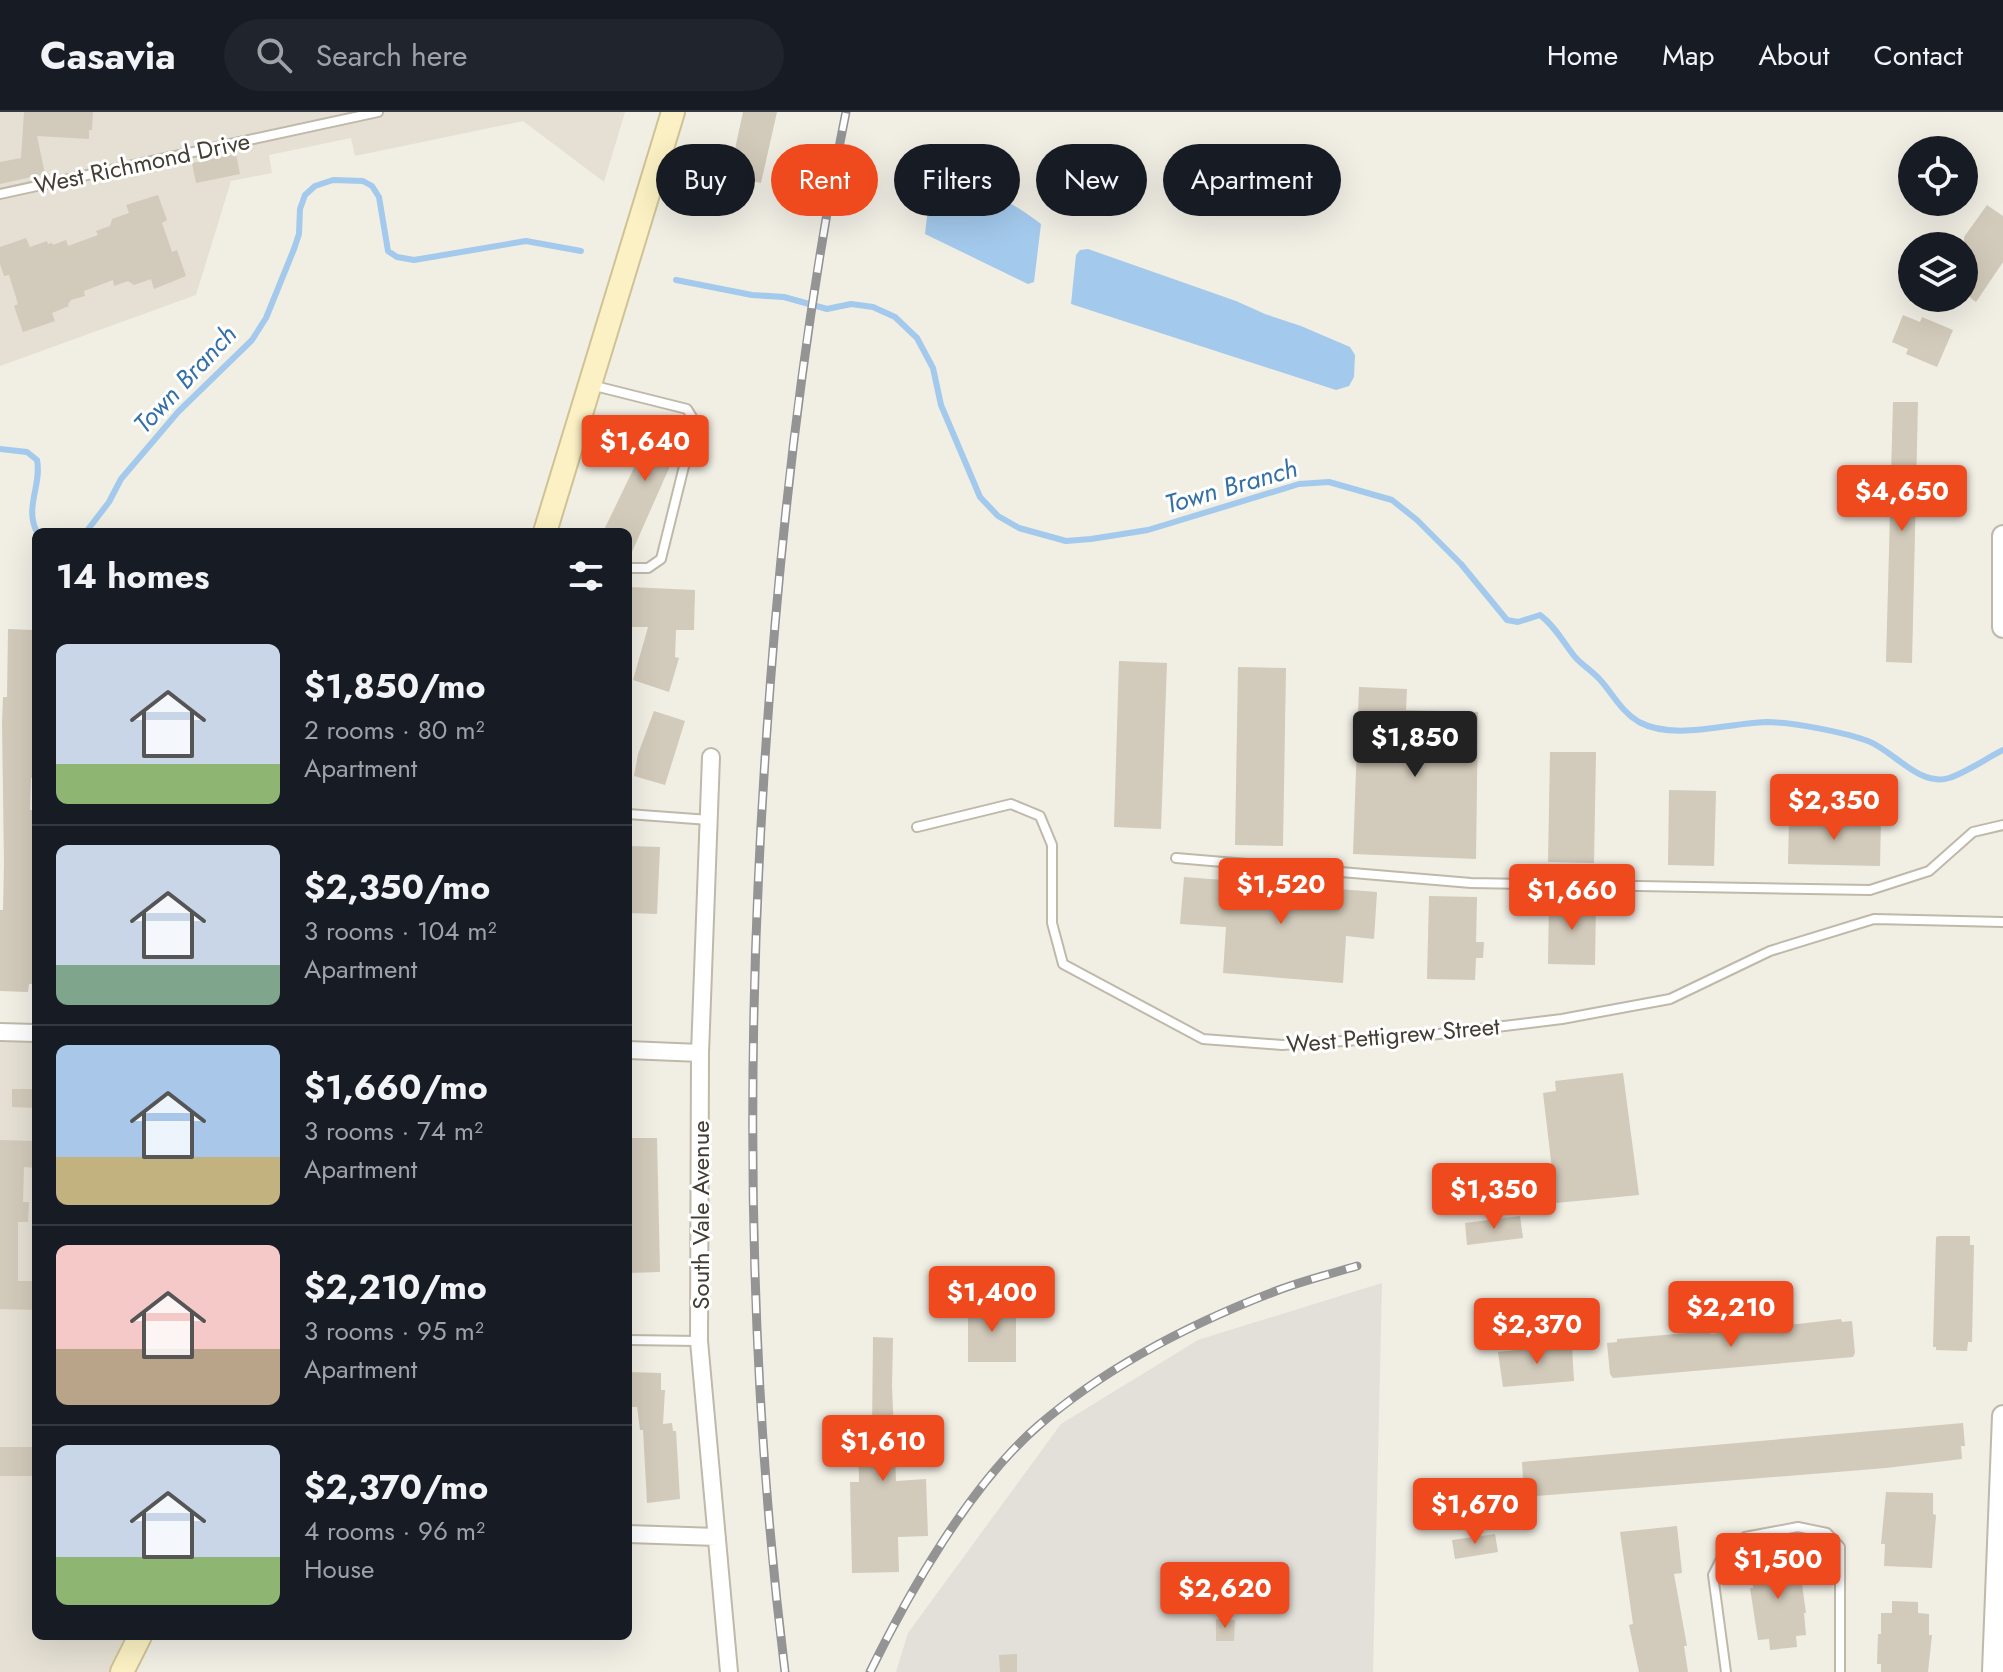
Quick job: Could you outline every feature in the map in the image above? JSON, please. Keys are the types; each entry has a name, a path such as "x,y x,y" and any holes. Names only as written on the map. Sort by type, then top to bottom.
{"main road":[{"path":"546,528 673,112"},
{"path":"122,1672 138,1640"}],"street":[{"path":"2003,536 2003,627"},
{"name":"South Vale Avenue","path":"711,757 700,1053 699,1341 729,1672"},
{"path":"0,1032 32,1033"},
{"path":"632,1050 700,1053"},
{"path":"1993,1672 2003,1416"},
{"path":"632,1534 717,1537"}],"lane":[{"name":"West Richmond Drive","path":"0,194 378,112"},
{"path":"589,385 687,409 695,422 661,559 648,568 632,568"},
{"name":"West Pettigrew Street","path":"917,827 1011,804 1040,816 1052,845 1052,923 1063,964 1203,1039 1282,1045 1422,1036 1562,1019 1670,999 1770,951 1874,919 2003,922"},
{"path":"632,814 709,820"},
{"path":"1176,858 1471,883 1870,890 1929,871 1973,832 2003,825"},
{"path":"632,1340 699,1341"},
{"path":"1726,1672 1713,1575 1724,1553 1745,1537 1798,1527 1827,1533 1840,1547 1840,1672"}],"shaded area":[{"path":"0,112 625,112 604,182 523,121 355,156 351,138 269,155 272,173 231,181 196,295 0,366"},
{"path":"0,1032 32,1033 32,1640 138,1640 122,1672 0,1672"},
{"path":"1382,1283 1373,1672 896,1672 908,1633 1061,1424 1198,1340"}],"water":[{"path":"1020,210 1041,224 1034,282 1028,284 925,234 927,216 1020,216"},
{"path":"1088,249 1236,301 1350,347 1355,355 1354,377 1349,386 1336,390 1071,304 1076,255 1080,250"}],"building":[{"path":"24,112 93,112 92,130 89,130 89,139 37,136 45,174 0,184 0,162 21,158"},
{"path":"743,112 777,112 761,183 755,182 755,144 736,144"},
{"path":"236,154 240,174 196,183 192,163"},
{"path":"158,195 167,220 162,223 172,252 177,250 186,276 154,289 151,279 134,285 128,281 114,286 113,280 84,291 85,296 71,300 69,306 52,313 55,321 23,332 14,306 18,304 9,275 4,276 0,264 0,247 26,238 30,247 47,241 53,245 66,240 68,246 98,235 96,231 110,226 112,219 129,213 126,205"},
{"path":"1987,205 2003,216 2003,262 1978,299 1978,232 1968,232"},
{"path":"1903,315 1920,322 1922,317 1953,330 1937,367 1906,354 1908,349 1892,342"},
{"path":"1893,402 1918,402 1912,663 1886,662"},
{"path":"654,420 685,432 632,552 632,528 605,528"},
{"path":"632,587 695,590 694,630 676,630 675,657 679,658 669,692 633,680 648,627 632,627"},
{"path":"8,629 32,630 32,984 29,984 28,992 0,991 0,910 3,910 4,864 2,723 3,697 7,697"},
{"path":"1119,661 1167,663 1161,829 1114,827"},
{"path":"1238,667 1286,668 1283,846 1235,845"},
{"path":"1359,687 1407,689 1406,710 1478,712 1476,859 1353,854"},
{"path":"654,711 685,721 665,785 634,776 638,754"},
{"path":"1550,752 1596,752 1594,863 1548,862"},
{"path":"1669,790 1716,791 1714,866 1668,865"},
{"path":"1789,817 1881,819 1880,866 1788,864"},
{"path":"632,846 660,847 657,914 632,913"},
{"path":"1184,877 1377,892 1374,939 1346,936 1343,983 1223,973 1226,927 1180,924"},
{"path":"1429,896 1477,897 1476,942 1484,942 1483,958 1476,958 1475,980 1427,979"},
{"path":"1549,899 1596,900 1595,965 1548,964"},
{"path":"1623,1073 1639,1195 1556,1203 1543,1093 1556,1091 1555,1081"},
{"path":"12,1089 32,1089 32,1108 12,1107"},
{"path":"632,1138 657,1138 660,1272 632,1273"},
{"path":"0,1140 32,1141 32,1168 24,1167 23,1202 29,1202 28,1222 18,1222 18,1281 32,1281 32,1310 0,1309"},
{"path":"1520,1216 1523,1238 1467,1245 1465,1223"},
{"path":"1970,1236 1970,1245 1974,1245 1972,1342 1968,1342 1967,1351 1936,1350 1933,1347 1936,1237"},
{"path":"968,1305 1016,1305 1016,1362 968,1362"},
{"path":"1841,1319 1842,1322 1852,1321 1853,1357 1613,1378 1610,1374 1607,1343 1617,1342 1617,1339 1711,1331 1711,1334"},
{"path":"873,1337 893,1338 896,1481 926,1479 928,1536 898,1537 899,1572 852,1573 850,1482 859,1482 858,1432 872,1432"},
{"path":"1572,1346 1574,1381 1503,1387 1498,1352"},
{"path":"632,1372 661,1373 661,1390 665,1390 663,1424 672,1423 673,1431 676,1431 680,1499 647,1503 643,1430 640,1430 637,1407 632,1407"},
{"path":"1963,1423 1965,1446 1961,1446 1962,1459 1524,1497 1522,1462"},
{"path":"0,1447 32,1447 32,1476 0,1476"},
{"path":"1886,1492 1933,1493 1933,1514 1936,1515 1932,1568 1884,1566 1885,1544 1881,1544"},
{"path":"1677,1526 1682,1573 1674,1574 1687,1646 1684,1646 1688,1672 1639,1672 1629,1625 1633,1624 1620,1532"},
{"path":"1495,1534 1498,1552 1455,1559 1452,1540"},
{"path":"1787,1552 1788,1563 1799,1562 1806,1635 1796,1636 1797,1647 1770,1650 1769,1639 1758,1640 1750,1588 1753,1588 1751,1567 1761,1566 1760,1554"},
{"path":"1892,1601 1918,1602 1918,1613 1929,1614 1929,1635 1932,1635 1928,1672 1881,1672 1881,1664 1877,1664 1881,1613 1892,1613"},
{"path":"1216,1619 1235,1620 1234,1641 1216,1641"},
{"path":"1017,1654 1017,1672 1000,1672 999,1655"}],"waterway":[{"name":"Town Branch","path":"89,528 109,502 121,479 178,412 252,340 266,318 294,249 305,195 315,186 333,180 363,181 372,186 379,197 388,251 397,257 414,260 526,241 581,251"},
{"name":"Town Branch","path":"676,280 752,295 784,297 827,309 851,304 873,307 895,317 917,338 933,368 941,405 980,497 998,516 1019,528 1066,541 1091,539 1148,530 1299,484 1329,482 1392,500 1461,564 1507,620 1518,622 1540,615 1545,619 1575,657 1639,722 1685,731 1766,722 1817,728 1868,741 1917,773 1938,779 1955,776 2003,750"},
{"name":"Town Branch","path":"0,449 27,452 37,460 32,514 35,528"}],"railway":[{"path":"785,1672 763,1441 753,1209 759,860 786,506 818,269 846,112"},
{"path":"870,1672 943,1541 989,1478 1038,1426 1121,1366 1182,1332 1276,1291 1357,1266"}]}
